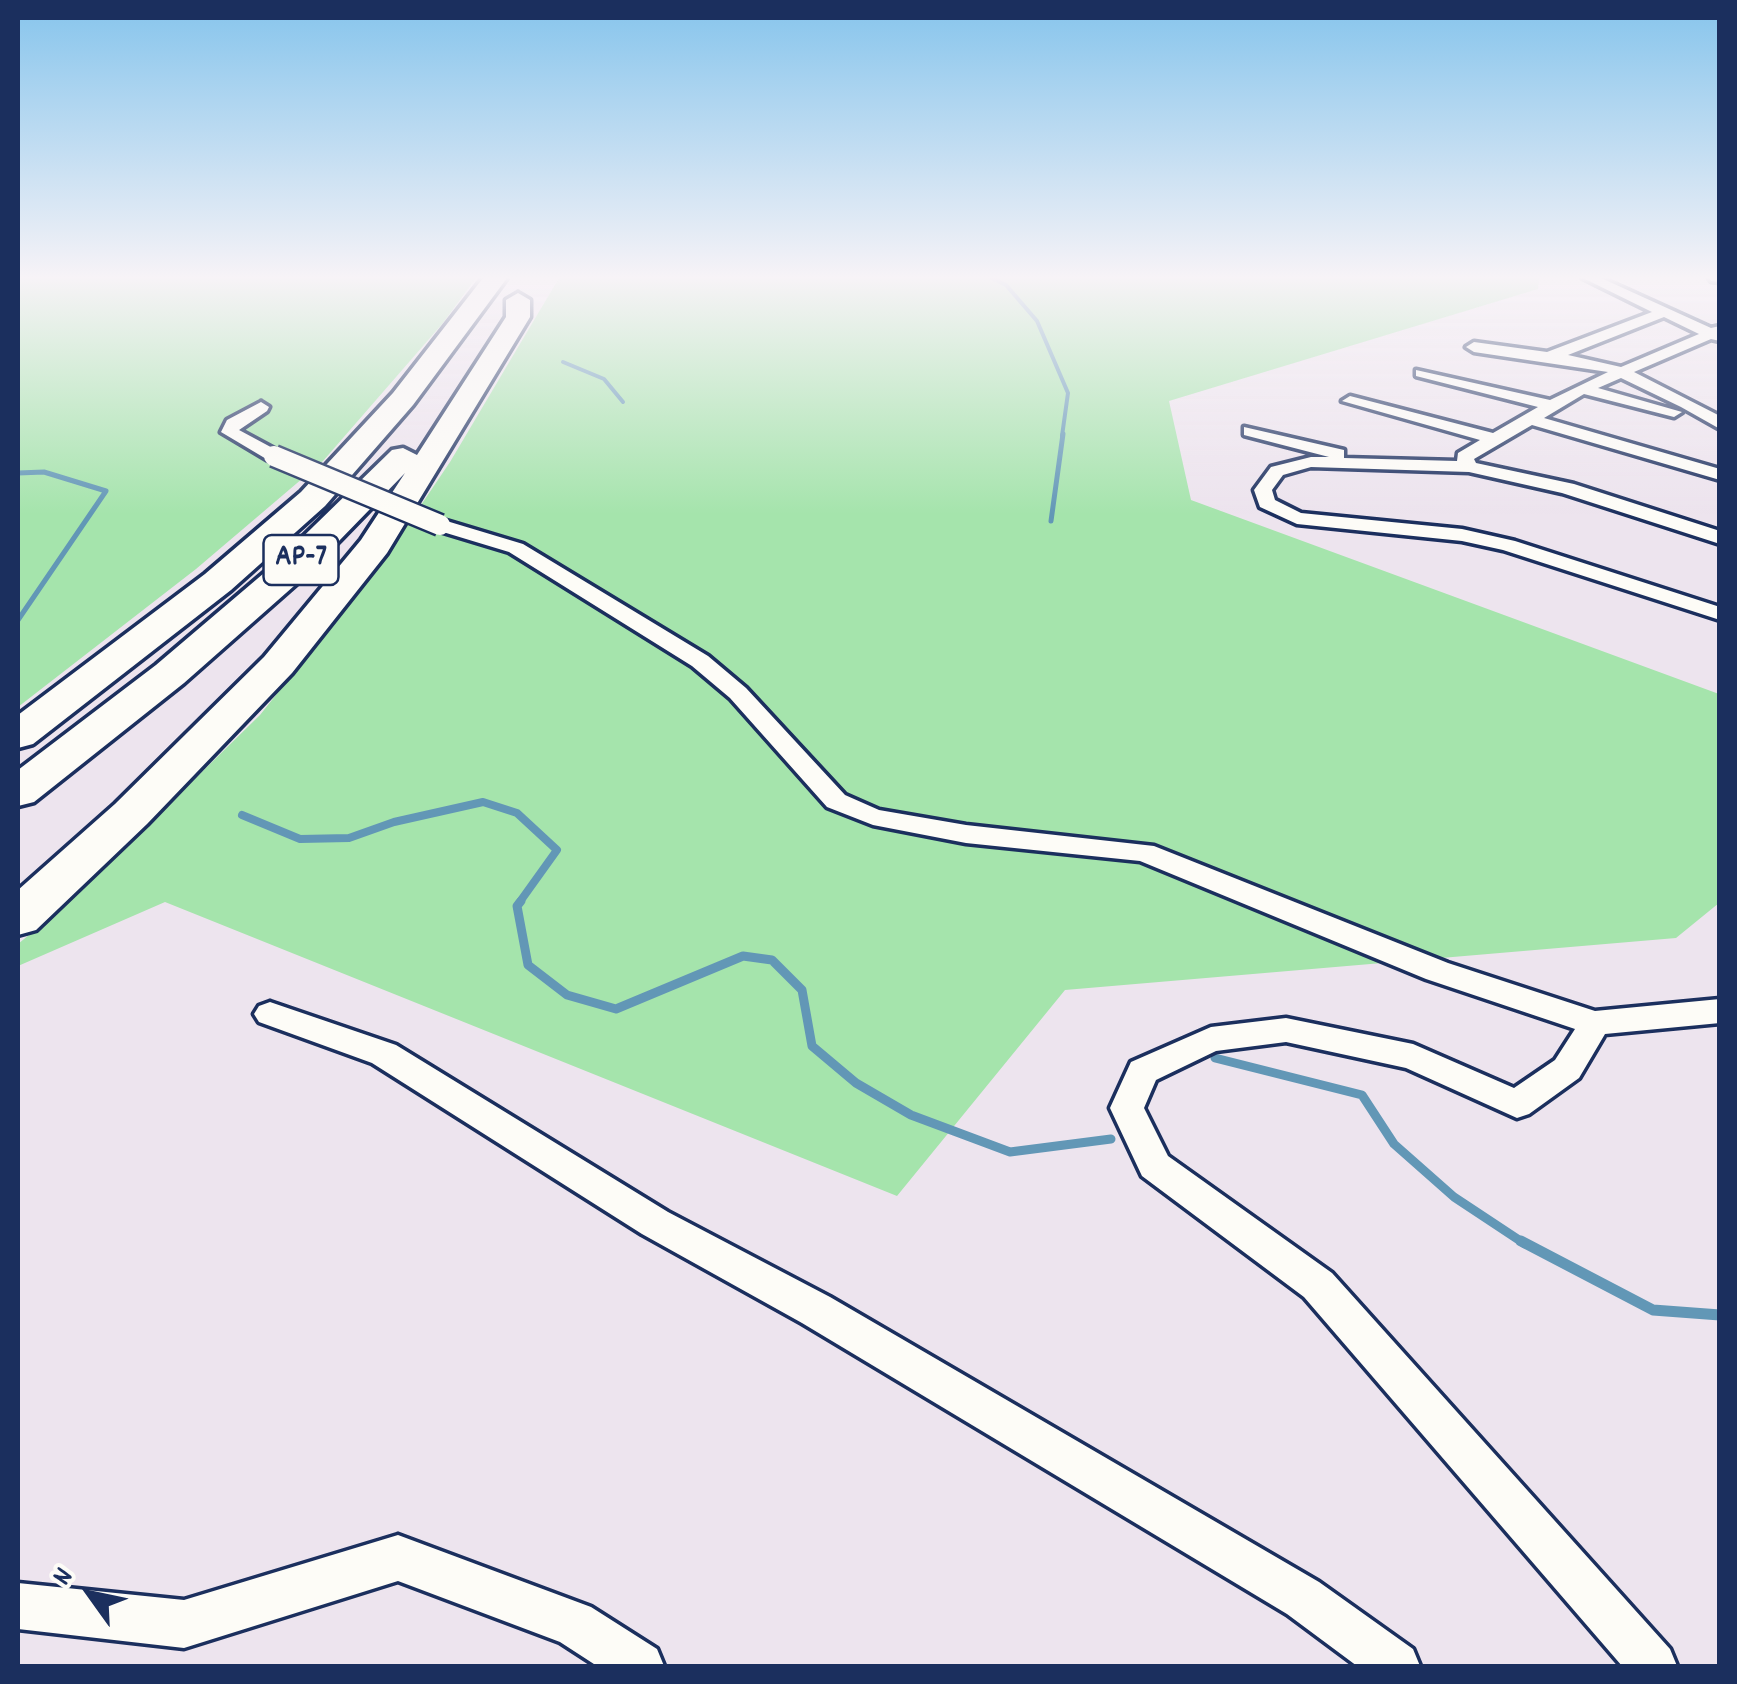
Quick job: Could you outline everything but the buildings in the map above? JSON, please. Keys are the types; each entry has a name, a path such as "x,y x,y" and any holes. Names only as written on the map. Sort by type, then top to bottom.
{"highway":[{"name":"AP-7","path":"18,735 218,582 313,499 445,357"},
{"name":"AP-7","path":"18,792 170,674 290,570 356,507 448,404 475,357"},
{"path":"18,918 278,665 363,561 411,494 494,357"}],"street":[{"path":"1554,357 1618,370 1718,420"},
{"path":"1469,467 1464,457 1618,370 1655,357"},
{"path":"1422,373 1553,406"},
{"path":"1582,389 1718,420"},
{"path":"1350,401 1495,439"},
{"path":"261,406 233,424 230,432 274,456 440,525 516,548 700,661 738,693 836,800 873,818 966,834 1144,852 1436,971 1595,1023 1720,1010"},
{"path":"1530,419 1720,474"},
{"path":"1250,431 1320,454 1374,462 1469,467 1566,488 1720,538"},
{"path":"1320,454 1277,471 1264,484 1267,502 1284,513 1311,521 1462,535 1508,546 1683,606 1720,614"},
{"path":"270,1014 384,1054 655,1224 816,1310 1303,1598 1396,1666"},
{"path":"1595,1023 1567,1069 1518,1104 1414,1057 1286,1030 1211,1039 1144,1070 1127,1108 1155,1166 1318,1285 1653,1666"},
{"path":"18,1606 184,1624 398,1558 574,1624 640,1666"}],"green space":[{"path":"18,357 414,357 323,461 196,569 18,707"},
{"path":"512,357 1315,357 1169,401 1191,500 1719,694 1719,903 1676,938 1065,990 897,1196 165,902 18,966 18,944 70,901 260,715 388,554 450,462"}],"waterway":[{"path":"1052,357 1068,393 1062,436"},
{"path":"563,362 604,379 623,402"},
{"path":"1051,521 1063,434"},
{"path":"18,473 44,472 106,491 18,620"},
{"path":"242,815 300,839 349,838 394,822 483,802 517,813 557,850 519,903"},
{"path":"521,901 517,906 528,965 567,995 616,1009 743,956 772,960 802,990 812,1046 856,1083 911,1115 1010,1152 1111,1139"},
{"path":"1215,1058 1362,1095 1394,1144 1454,1197 1525,1244"},
{"path":"1521,1241 1653,1310 1720,1315"}]}
